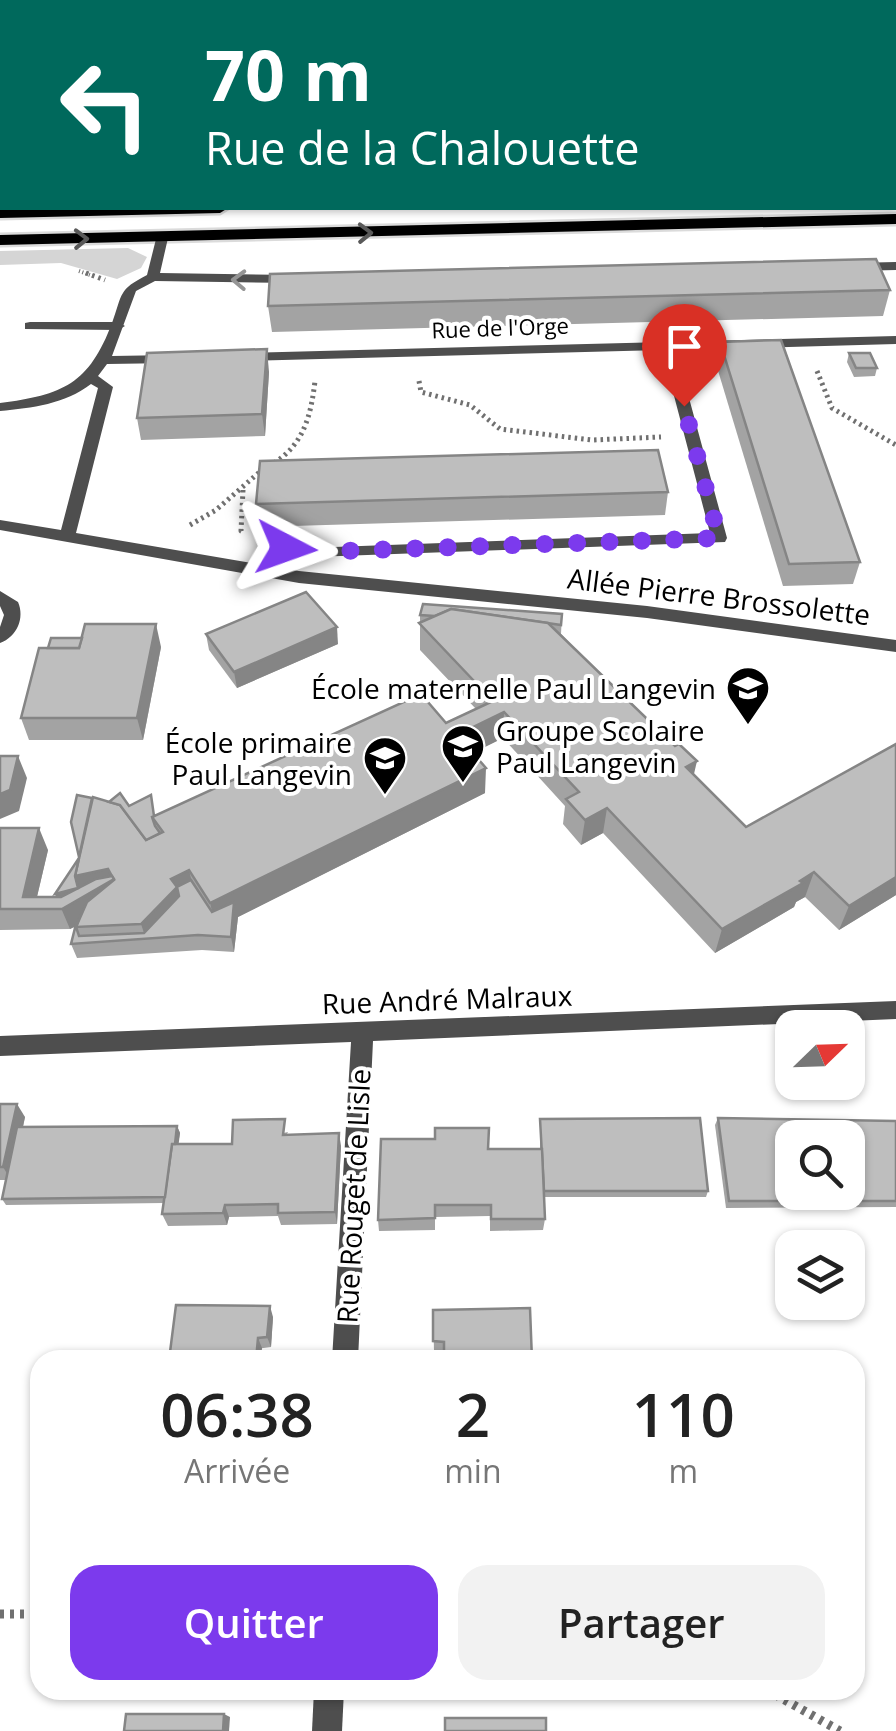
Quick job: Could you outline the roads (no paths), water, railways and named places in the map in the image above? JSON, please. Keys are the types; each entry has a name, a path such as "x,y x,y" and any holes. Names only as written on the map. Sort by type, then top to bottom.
{"main road":[{"path":"546,228 684,212 780,210"},
{"path":"0,240 896,219"}],"street":[{"path":"154,276 162,238"},
{"path":"837,268 896,266"},
{"path":"0,407 64,396 92,378 105,360 130,288 154,276 304,279"},
{"path":"30,326 118,326"},
{"name":"Rue de l'Orge","path":"220,357 896,340"},
{"path":"313,552 719,538 668,346"},
{"path":"105,360 182,358"},
{"path":"66,538 106,387 92,378"},
{"name":"Allée Pierre Brossolette","path":"0,525 299,577 647,612 896,646"},
{"path":"0,597 12,606 14,616 11,626 0,636"},
{"name":"Rue André Malraux","path":"0,1046 896,1010"},
{"name":"Rue Rouget de Lisle","path":"346,1350 362,1032"},
{"path":"327,1731 328,1700"}],"place":[{"name":"École maternelle Paul Langevin","path":"748,726"},
{"name":"Groupe Scolaire Paul Langevin","path":"463,784"},
{"name":"École primaire Paul Langevin","path":"385,796"}]}
